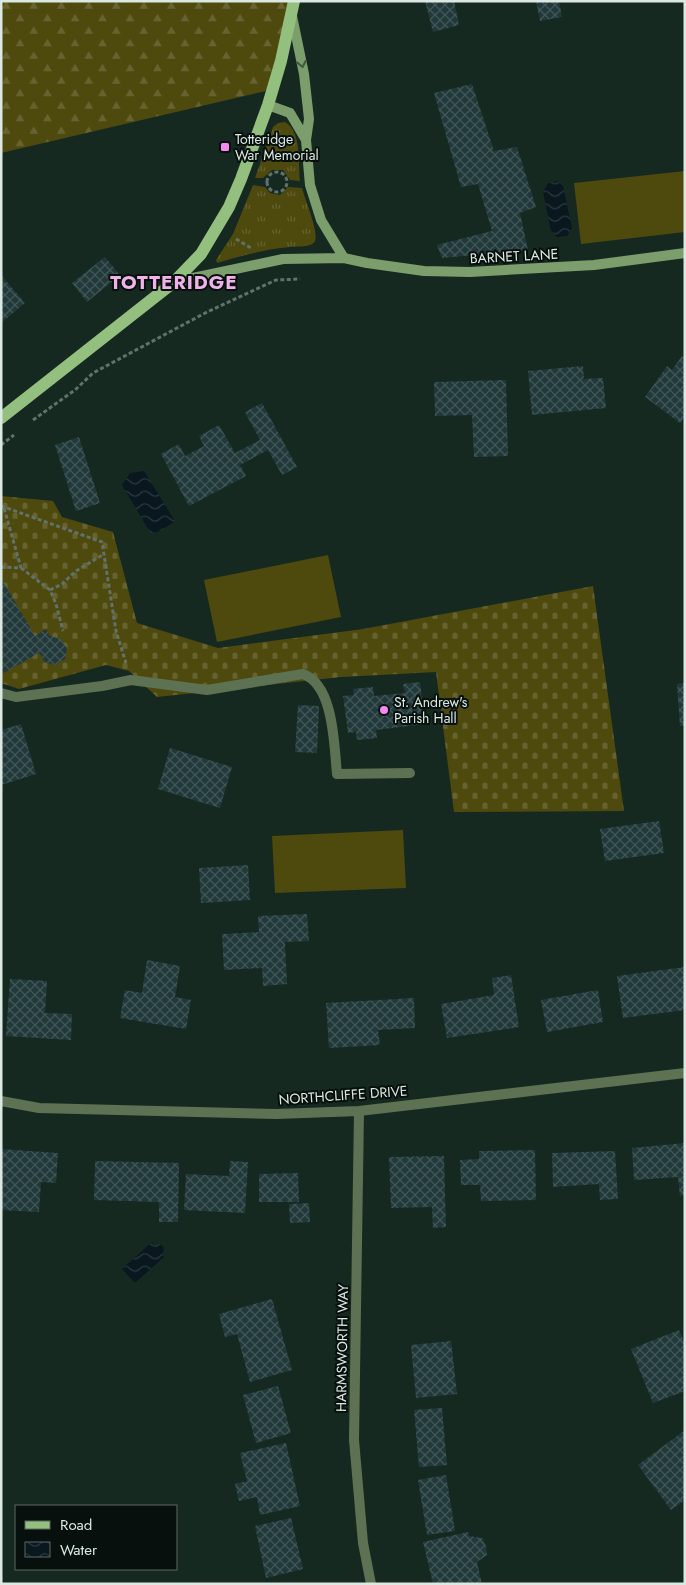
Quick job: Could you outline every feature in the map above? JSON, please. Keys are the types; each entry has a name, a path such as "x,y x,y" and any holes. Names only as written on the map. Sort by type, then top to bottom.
{"main road":[{"path":"1,418 174,282 201,254 229,207 241,180 268,105 281,61 294,1"}],"street":[{"path":"292,16 304,74 309,119 306,140 313,197 321,220 344,258"},
{"path":"268,105 290,113 306,140"},
{"name":"BARNET LANE","path":"174,282 283,259 344,258 367,263 424,270 470,272 594,265 685,253"},
{"path":"1,693 16,697 102,686 131,680 207,690 303,674 310,676 317,682 327,702 337,774 410,773"},
{"name":"NORTHCLIFFE DRIVE","path":"1,1101 39,1108 276,1114 359,1111 685,1073"},
{"name":"HARMSWORTH WAY","path":"359,1111 354,1440 363,1543 371,1584"}],"path":[{"path":"274,173 282,173 286,180 286,186 280,192 273,192 267,186 268,178 274,173"},
{"path":"236,239 258,252"},
{"path":"29,423 75,390 93,373 208,312 276,280 305,278"},
{"path":"1,445 17,432"},
{"path":"3,507 102,542 116,631 131,680"},
{"path":"3,507 21,568"},
{"path":"50,590 62,584 76,571 104,554"},
{"path":"1,567 21,568 50,590 63,631"}],"green space":[{"path":"1,1 289,1 287,32 266,91 1,153"},
{"path":"285,122 290,126 297,140 300,181 290,180 283,170 272,170 263,178 255,178 273,127 278,123"},
{"path":"685,171 685,232 581,244 574,183"},
{"path":"253,185 265,187 270,193 280,195 288,187 302,188 315,231 315,241 307,246 262,251 217,263 216,260 233,234"},
{"path":"1,496 53,501 62,517 113,532 137,623 218,648 363,629 593,586 624,811 454,812 436,672 341,677 157,697 129,671 106,665 19,689 1,683"},
{"path":"328,555 341,617 217,642 204,580"},
{"path":"403,830 406,888 275,893 272,836"}],"water":[{"path":"557,181 563,186 572,228 567,236 557,237 551,231 543,192 548,183"},
{"path":"144,471 175,521 162,530 151,534 122,485 130,473"},
{"path":"152,1242 154,1246 159,1244 163,1246 162,1254 164,1257 135,1283 122,1269"}],"building":[{"path":"425,1 454,1 459,25 433,32"},
{"path":"536,1 559,1 562,17 540,21"},
{"path":"472,84 494,151 517,147 536,207 520,213 528,250 442,258 437,245 492,231 478,184 461,187 434,93"},
{"path":"105,257 120,275 87,302 72,283"},
{"path":"1,275 25,303 1,323"},
{"path":"682,356 685,358 685,417 680,423 645,397 667,366 672,370"},
{"path":"583,366 584,379 603,378 606,408 532,415 528,371"},
{"path":"506,380 508,456 474,457 472,415 435,416 434,382"},
{"path":"262,403 297,467 282,475 268,450 240,465 246,476 189,506 161,454 179,444 185,456 204,446 199,436 219,425 235,453 260,440 245,412"},
{"path":"79,437 100,503 76,511 55,445"},
{"path":"1,578 35,636 46,629 50,636 61,639 67,648 65,659 55,665 45,662 39,653 4,673 1,669"},
{"name":"St. Andrew's Parish Hall","path":"420,682 425,724 376,730 377,738 357,740 356,732 348,733 343,696 354,695 353,689 373,687 374,696 405,693 403,684"},
{"path":"685,683 685,726 680,726 677,684"},
{"path":"298,705 319,706 317,753 295,752"},
{"path":"21,724 36,774 1,785 1,730"},
{"path":"170,748 232,767 220,808 158,789"},
{"path":"659,821 664,853 605,861 600,829"},
{"path":"248,865 250,900 201,903 199,868"},
{"path":"307,914 309,941 285,942 287,984 263,986 262,968 224,970 222,934 259,932 258,916"},
{"path":"147,960 180,966 175,997 191,1000 186,1029 120,1018 125,990 142,993"},
{"path":"685,967 685,1010 623,1018 617,976"},
{"path":"511,975 519,1027 447,1038 441,1004 494,995 492,978"},
{"path":"10,979 47,981 45,1013 72,1014 71,1040 6,1036"},
{"path":"598,990 603,1022 547,1032 541,1000"},
{"path":"414,998 415,1028 378,1030 380,1045 329,1048 326,1003"},
{"path":"685,1143 685,1195 680,1196 678,1177 634,1180 632,1148"},
{"path":"1,1149 58,1153 56,1183 41,1182 39,1212 1,1210"},
{"path":"535,1150 536,1200 481,1201 480,1185 461,1185 460,1160 479,1159 479,1151"},
{"path":"615,1151 618,1199 600,1200 599,1184 553,1187 552,1153"},
{"path":"444,1156 446,1227 433,1228 432,1207 391,1208 389,1157"},
{"path":"95,1161 179,1163 178,1222 159,1222 159,1202 94,1200"},
{"path":"230,1161 248,1162 245,1213 184,1210 186,1174 229,1176"},
{"path":"298,1173 299,1202 259,1202 259,1174"},
{"path":"309,1203 310,1222 290,1223 289,1204"},
{"path":"272,1299 292,1370 250,1382 237,1334 225,1337 219,1314"},
{"path":"679,1330 685,1344 685,1391 653,1403 631,1349"},
{"path":"451,1341 457,1394 416,1398 411,1345"},
{"path":"278,1386 291,1433 256,1443 243,1395"},
{"path":"442,1408 447,1465 419,1467 414,1410"},
{"path":"685,1430 685,1500 671,1510 638,1465"},
{"path":"286,1443 300,1506 260,1515 257,1497 239,1501 235,1484 247,1481 240,1453"},
{"path":"446,1475 455,1531 427,1535 418,1480"},
{"path":"291,1518 303,1569 266,1578 255,1526"},
{"path":"468,1532 469,1536 482,1538 486,1546 487,1555 477,1562 482,1584 433,1584 423,1542"}],"place":[{"name":"Totteridge War Memorial","path":"225,147"},
{"name":"St. Andrew's Parish Hall","path":"384,710"}],"district":[{"name":"TOTTERIDGE","path":"174,282"}]}
